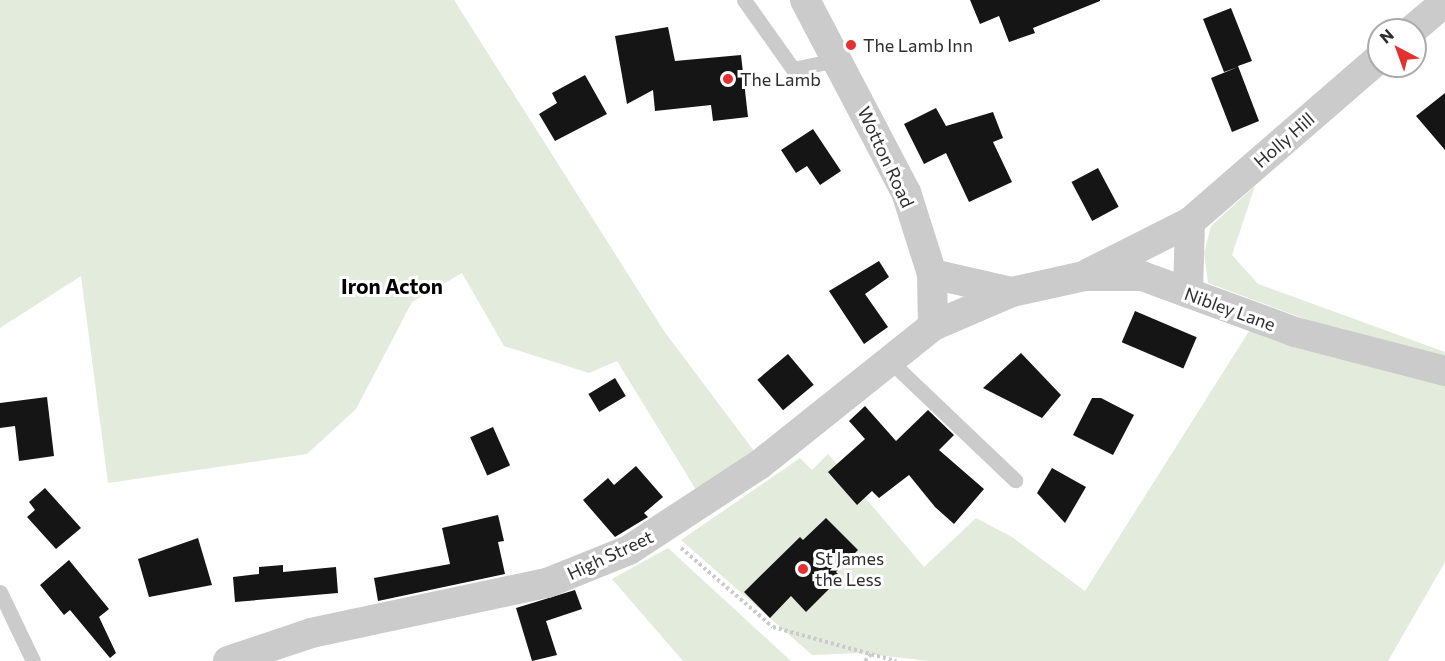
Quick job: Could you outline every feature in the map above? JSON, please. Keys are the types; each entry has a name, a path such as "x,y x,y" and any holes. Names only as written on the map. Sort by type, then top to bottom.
{"street":[{"name":"Wotton Road","path":"805,0 906,192 932,274 933,326"},
{"path":"1426,18 1445,2"},
{"name":"Holly Hill","path":"1084,276 1190,222 1367,68"},
{"path":"1188,293 1190,222"},
{"name":"Nibley Lane","path":"932,274 1012,292"},
{"name":"Nibley Lane","path":"933,326 1012,292 1084,276 1142,276 1294,332 1445,371"},
{"name":"High Street","path":"228,661 311,633 547,583 630,550 759,465 933,326"}],"lane":[{"path":"744,0 793,69 837,60"},
{"path":"890,361 1015,480"},
{"path":"0,592 33,661"}],"path":[{"path":"677,544 773,627 896,661"},
{"path":"865,661 871,654"}],"green space":[{"path":"0,0 454,0 664,331 754,451 698,493 617,361 589,373 504,346 462,273 412,302 356,409 307,454 108,483 81,276 0,328"},
{"path":"1255,186 1232,255 1258,284 1445,352 1445,358 1345,334 1208,283 1204,253 1211,226"},
{"path":"1251,328 1445,382 1445,562 1388,661 929,661 858,653 812,655 681,540 800,458 812,470 828,454 924,567 976,518 1012,537 1085,591"},
{"path":"668,548 791,661 683,661 612,579"}],"building":[{"path":"970,0 1100,1 1033,28 1035,33 1009,42 999,16 980,24"},
{"path":"1231,8 1252,61 1238,66 1259,121 1232,132 1211,78 1238,67 1224,72 1203,19"},
{"path":"668,27 675,61 741,55 748,117 713,121 711,105 655,111 653,90 627,104 615,36"},
{"path":"585,75 607,114 555,141 539,114 557,103 552,93"},
{"path":"1445,93 1445,150 1416,116"},
{"path":"936,108 946,126 993,112 1003,138 993,142 1012,182 969,202 946,153 924,164 904,124"},
{"path":"813,129 841,171 820,185 807,166 796,173 781,150"},
{"path":"1098,168 1119,207 1092,221 1072,182"},
{"path":"879,261 889,277 865,294 888,327 864,344 829,291"},
{"path":"1135,311 1197,337 1183,368 1122,342"},
{"path":"1021,353 1061,395 1042,418 983,388"},
{"path":"788,354 814,385 783,410 757,380"},
{"path":"615,378 626,396 599,412 588,394"},
{"path":"47,397 54,456 19,461 15,426 0,428 0,403"},
{"path":"1092,398 1101,398 1134,415 1113,455 1073,435"},
{"path":"865,406 896,441 928,410 954,435 939,450 984,489 954,524 935,507 909,475 879,498 872,491 857,505 828,472 865,439 849,421"},
{"path":"493,427 510,465 487,476 470,437"},
{"path":"636,466 663,497 644,513 648,517 615,537 583,500 608,478 614,485"},
{"path":"1052,468 1086,487 1065,523 1037,493"},
{"path":"45,488 81,528 56,549 27,517 35,510 29,502"},
{"path":"498,515 504,541 498,542 505,574 378,601 374,578 450,564 442,528"},
{"name":"St James the Less","path":"826,518 858,550 836,572 841,577 806,612 791,596 770,618 744,592 800,537 803,540"},
{"path":"198,538 212,585 149,597 138,559"},
{"path":"69,560 109,609 99,617 116,653 110,658 70,610 64,615 40,585"},
{"path":"283,565 283,572 336,567 338,593 235,602 233,577 259,574 259,567"},
{"path":"575,590 582,609 546,621 557,655 532,661 516,608"}],"place":[{"name":"The Lamb Inn","path":"851,45"},
{"name":"The Lamb","path":"728,79"},
{"name":"St James the Less","path":"803,569"}],"district":[{"name":"Iron Acton","path":"392,286"}]}
